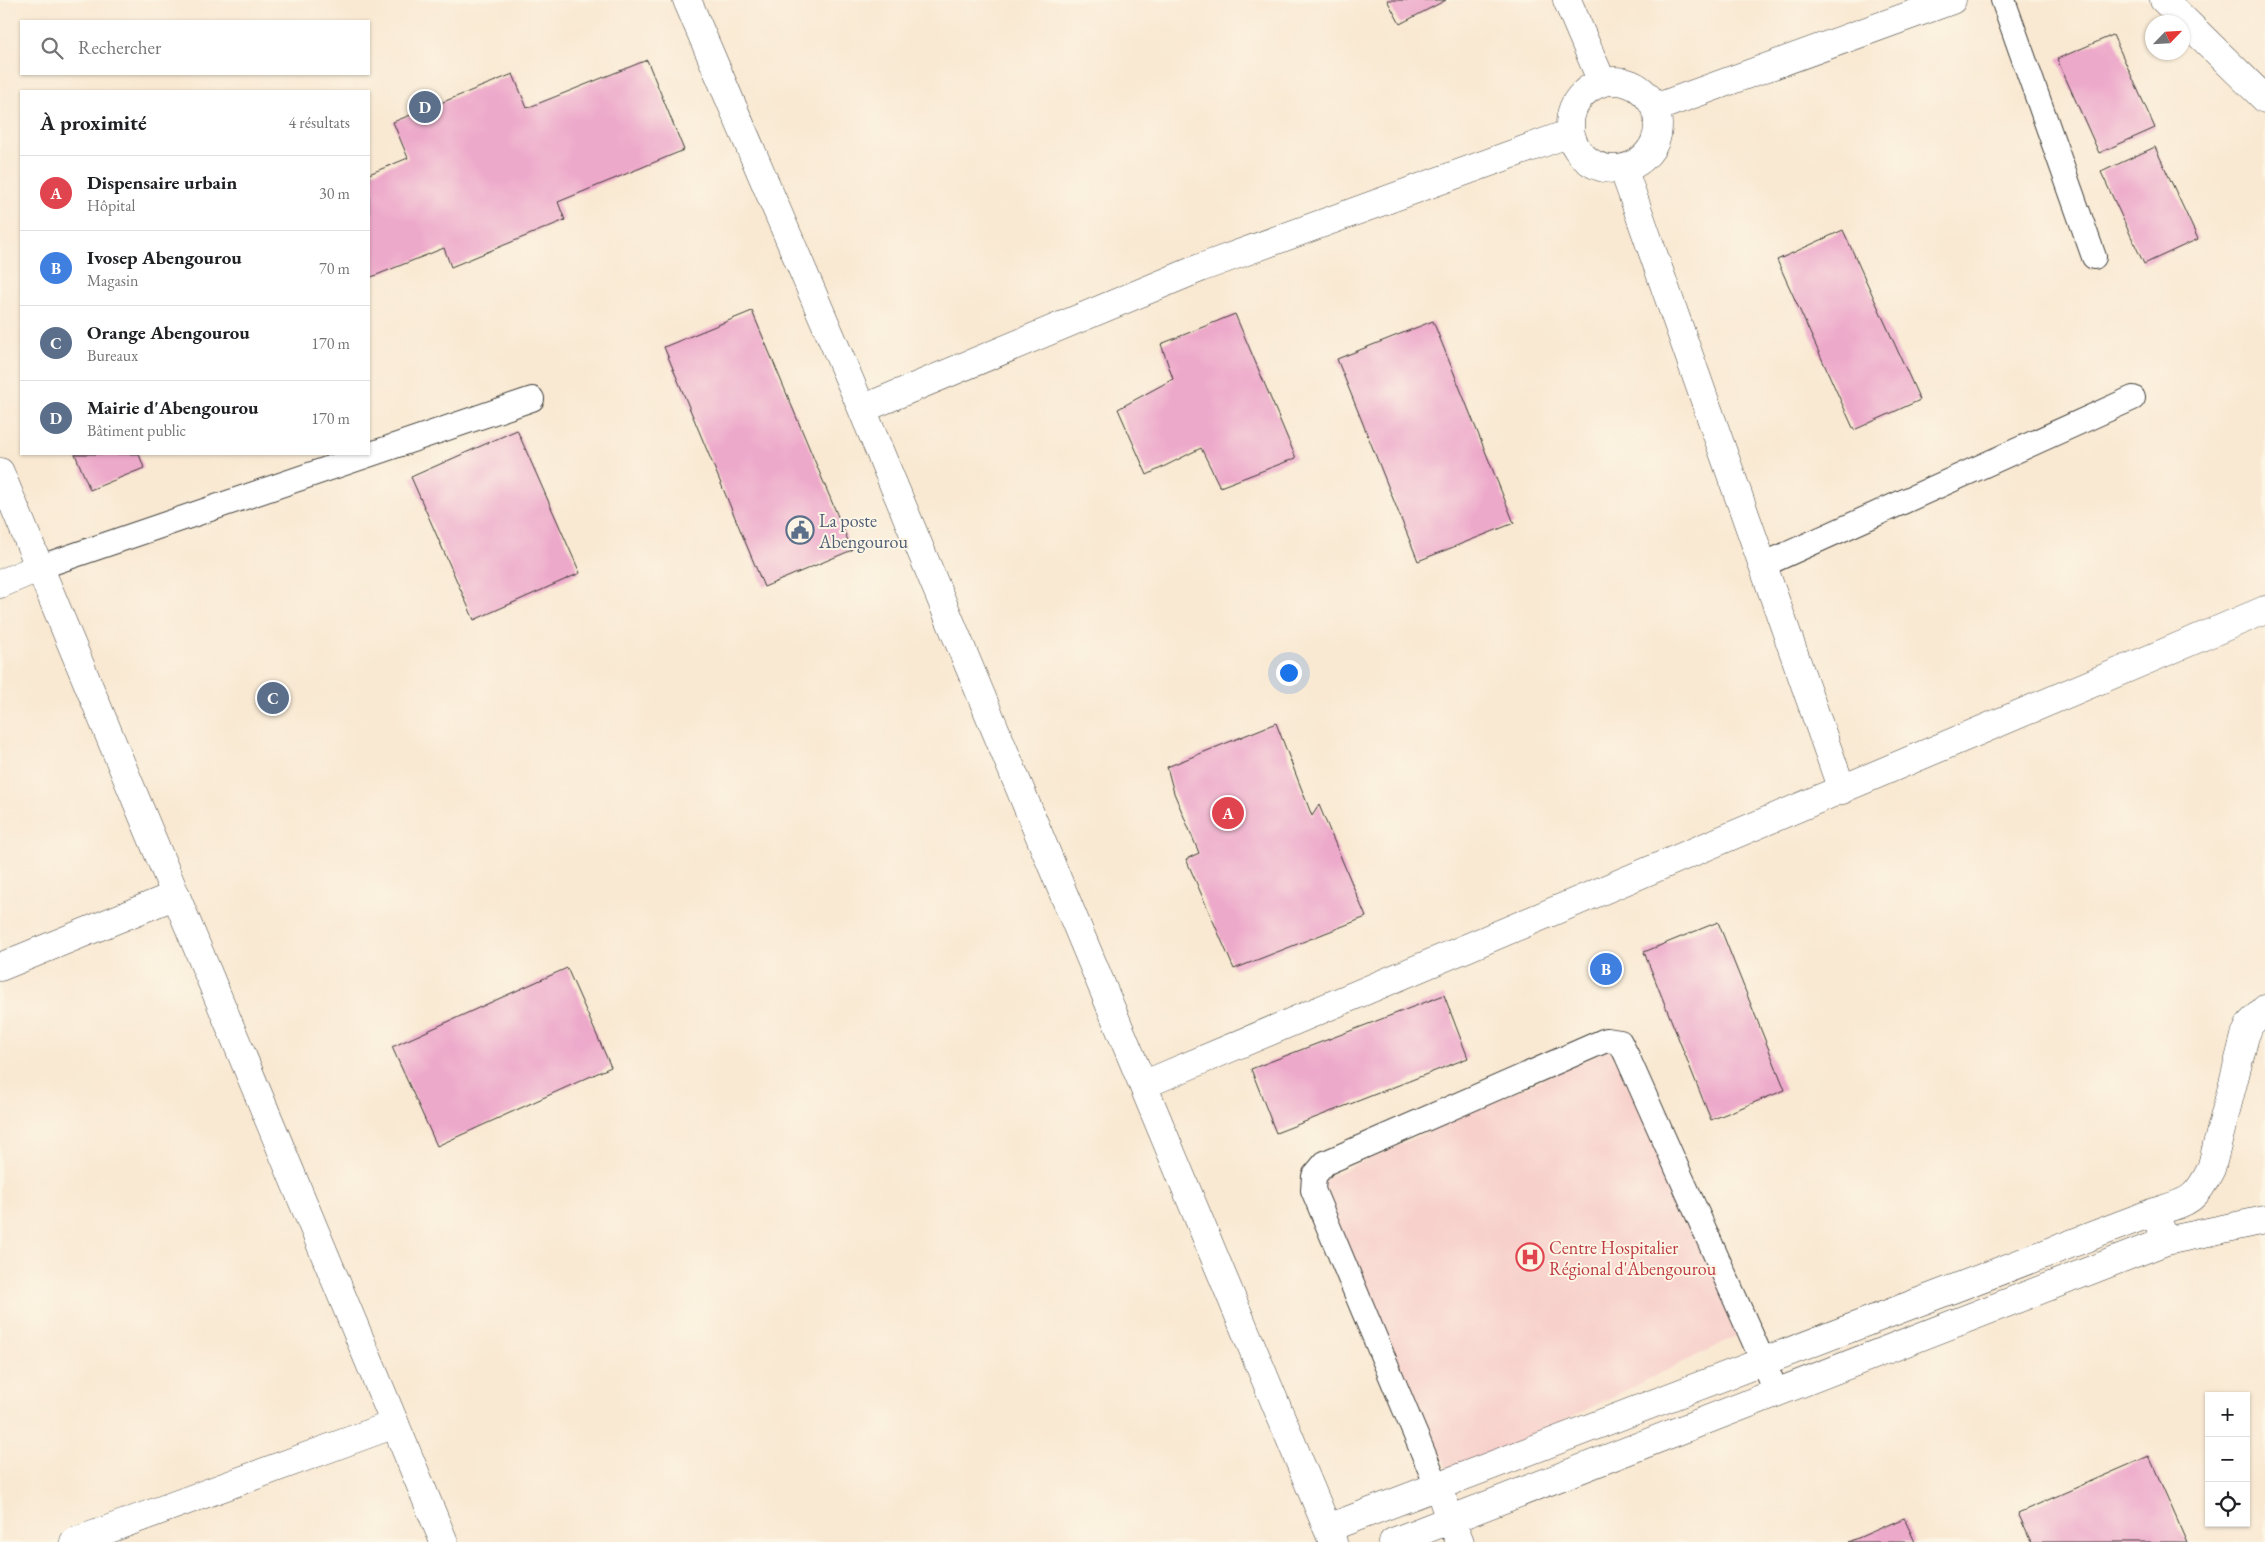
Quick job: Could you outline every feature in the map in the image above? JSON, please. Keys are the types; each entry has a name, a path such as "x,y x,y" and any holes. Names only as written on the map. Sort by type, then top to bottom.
{"street":[{"path":"687,0 862,409 1330,1535 1437,1486 2154,1212 2186,1202 2201,1189 2211,1169 2245,1036 2250,1024 2265,1009"},
{"path":"1567,0 1602,82"},
{"path":"1655,108 1952,0"},
{"path":"2164,0 2265,99"},
{"path":"1618,80 1631,84 1644,92 1655,108 1659,123 1656,139 1644,157 1623,168 1602,168 1584,159 1574,146 1570,133 1570,118 1576,101 1586,90 1602,82 1618,80"},
{"path":"862,409 1200,268 1570,133"},
{"path":"1623,168 1842,790"},
{"path":"0,472 444,1542"},
{"path":"0,584 40,567"},
{"path":"1143,1085 2265,610"},
{"path":"0,968 176,895"},
{"path":"2154,1212 2166,1242"},
{"path":"1393,1542 1456,1531 1777,1393 2166,1242 2265,1220"},
{"path":"74,1542 395,1424"},
{"path":"1437,1486 1456,1531"}],"lane":[{"path":"2003,0 2094,257"},
{"path":"1763,565 2133,398"},
{"path":"370,454 532,399"},
{"path":"40,567 368,455"},
{"path":"1437,1486 1313,1190 1314,1176 1325,1163 1606,1040 1620,1042 1628,1056 1777,1393"}],"shaded area":[{"name":"Centre Hospitalier Régional d'Abengourou","path":"1610,1048 1745,1332 1450,1476 1318,1182"}],"building":[{"path":"1387,0 1446,0 1400,24"},
{"path":"2113,35 2155,128 2099,153 2057,59"},
{"path":"647,60 684,150 558,202 565,220 451,267 444,248 370,278 370,174 408,158 393,122 513,74 527,108"},
{"path":"2155,147 2198,239 2144,264 2101,172"},
{"path":"1843,230 1920,400 1854,430 1777,260"},
{"path":"752,311 852,550 764,587 664,347"},
{"path":"1235,314 1296,458 1220,487 1201,448 1147,475 1118,409 1173,379 1161,344"},
{"path":"1433,321 1514,523 1418,561 1337,359"},
{"path":"517,430 580,573 474,620 411,477"},
{"path":"75,455 139,455 144,468 90,490"},
{"path":"1276,723 1312,816 1319,805 1366,917 1234,969 1186,859 1199,853 1174,793 1167,767"},
{"path":"1718,922 1785,1090 1711,1120 1644,952"},
{"path":"567,968 611,1067 437,1146 392,1047"},
{"path":"1444,995 1468,1058 1276,1133 1251,1069"},
{"path":"2149,1456 2187,1542 2031,1542 2018,1513"},
{"path":"1904,1518 1915,1542 1849,1542"}],"place":[{"name":"Mairie d'Abengourou","path":"425,107"},
{"name":"La poste Abengourou","path":"800,530"},
{"name":"Orange Abengourou","path":"273,698"},
{"name":"Dispensaire urbain","path":"1228,813"},
{"name":"Ivosep Abengourou","path":"1606,969"},
{"name":"Centre Hospitalier Régional d'Abengourou","path":"1530,1257"}]}
